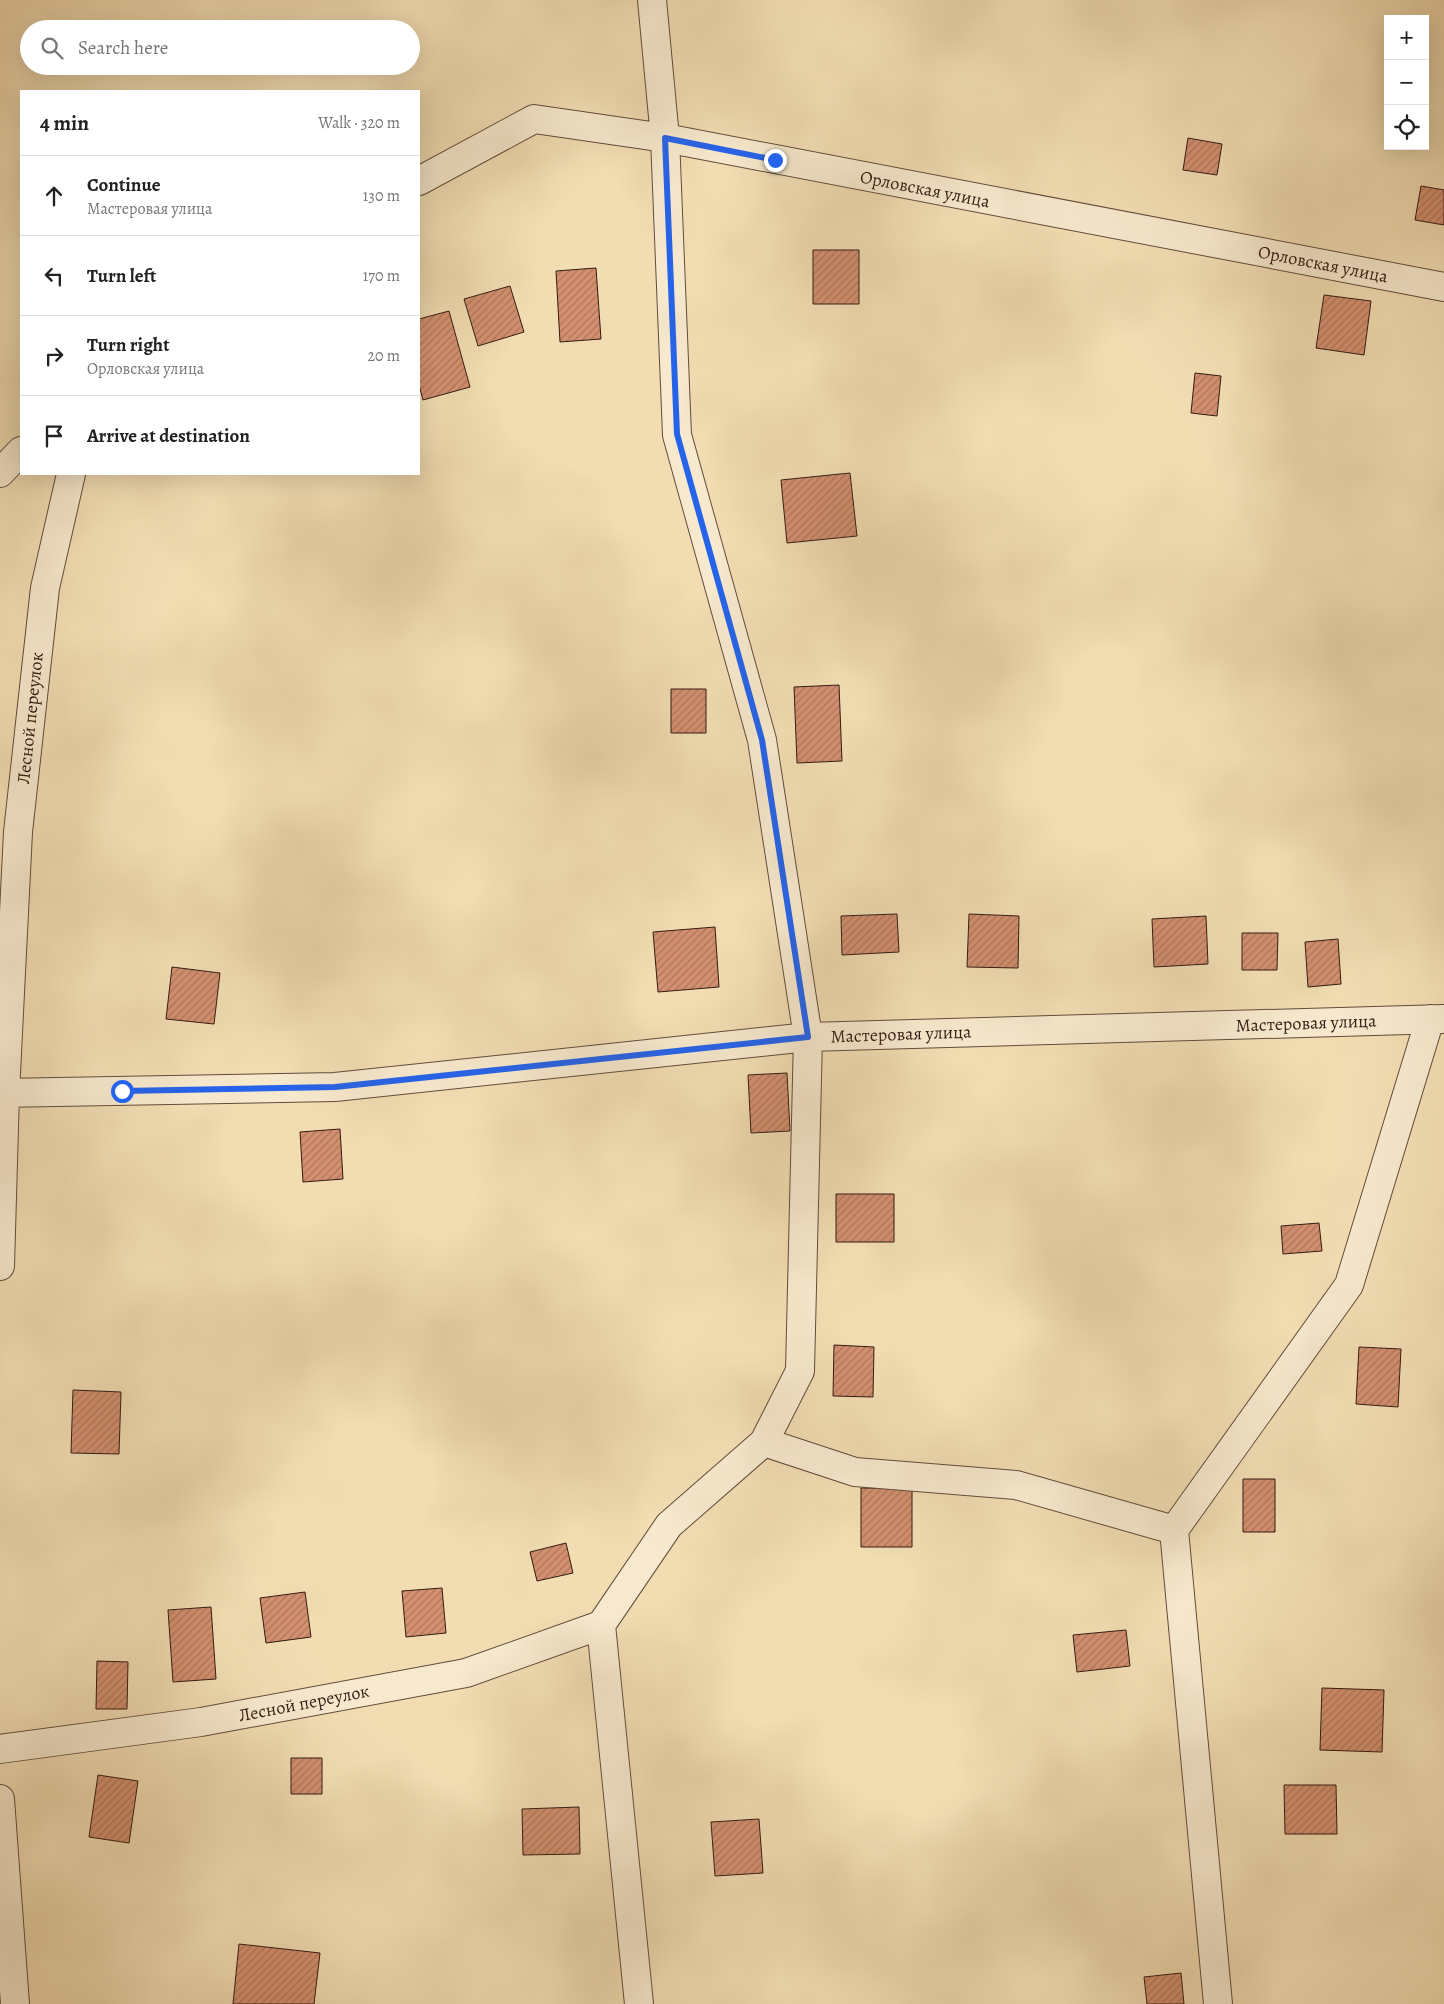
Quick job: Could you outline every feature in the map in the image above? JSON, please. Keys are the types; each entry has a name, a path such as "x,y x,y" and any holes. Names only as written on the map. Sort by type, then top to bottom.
{"street":[{"path":"639,2004 601,1625 669,1525 764,1442 800,1371 808,1037 762,740 677,434 665,138 652,0"},
{"name":"Орловская улица","path":"420,181 534,119 665,138 1444,287"},
{"path":"0,473 20,452"},
{"name":"Лесной переулок","path":"0,1266 3,1093 18,832 44,588 71,475"},
{"path":"1218,2004 1174,1530 1349,1285 1437,1019"},
{"name":"Мастеровая улица","path":"3,1093 335,1087 808,1037 1437,1019"},
{"path":"764,1442 855,1472 1016,1485 1174,1530"},
{"name":"Лесной переулок","path":"0,1749 201,1722 466,1673 601,1625"},
{"path":"0,1799 15,2004"}],"building":[{"path":"1188,138 1222,144 1217,175 1183,170"},
{"path":"1421,186 1444,190 1444,225 1415,220"},
{"path":"813,250 859,250 859,304 813,304"},
{"path":"596,268 601,339 560,342 556,271"},
{"path":"510,286 524,332 478,346 464,299"},
{"path":"1324,295 1371,301 1364,355 1316,348"},
{"path":"449,311 470,387 423,400 420,389 420,319"},
{"path":"1195,373 1221,376 1217,416 1191,413"},
{"path":"850,473 857,536 787,543 781,480"},
{"path":"839,685 842,761 797,763 794,687"},
{"path":"671,689 706,689 706,733 671,733"},
{"path":"897,914 899,952 842,955 841,916"},
{"path":"969,914 1019,916 1018,968 967,967"},
{"path":"1206,916 1208,964 1154,967 1152,919"},
{"path":"715,927 719,987 658,992 653,932"},
{"path":"1242,933 1278,933 1277,970 1242,970"},
{"path":"1338,939 1341,984 1308,987 1305,942"},
{"path":"172,967 220,973 214,1024 166,1019"},
{"path":"787,1073 790,1131 751,1133 748,1075"},
{"path":"340,1129 343,1179 303,1182 300,1132"},
{"path":"836,1194 894,1194 894,1242 836,1242"},
{"path":"1319,1223 1322,1251 1283,1254 1281,1226"},
{"path":"834,1345 874,1347 873,1397 833,1396"},
{"path":"1359,1347 1401,1349 1398,1407 1356,1404"},
{"path":"73,1390 121,1392 119,1454 71,1453"},
{"path":"1243,1479 1275,1479 1275,1532 1243,1532"},
{"path":"861,1488 912,1488 912,1547 861,1547"},
{"path":"566,1543 573,1573 537,1581 530,1552"},
{"path":"442,1588 446,1633 406,1637 402,1591"},
{"path":"305,1592 311,1637 266,1643 260,1598"},
{"path":"211,1607 216,1679 173,1682 168,1610"},
{"path":"1126,1630 1130,1666 1077,1672 1073,1635"},
{"path":"97,1661 128,1662 127,1709 96,1709"},
{"path":"1322,1688 1384,1690 1382,1752 1320,1750"},
{"path":"291,1758 322,1758 322,1794 291,1794"},
{"path":"98,1775 138,1781 129,1843 89,1837"},
{"path":"1284,1785 1336,1785 1337,1834 1285,1834"},
{"path":"579,1807 580,1854 523,1855 522,1809"},
{"path":"759,1819 763,1873 715,1876 711,1822"},
{"path":"239,1944 320,1953 314,2004 233,2004"},
{"path":"1181,1973 1184,2004 1147,2004 1144,1977"}],"route":[{"path":"122,1091 335,1087 808,1037 762,740 677,434 665,138 775,160"}]}
